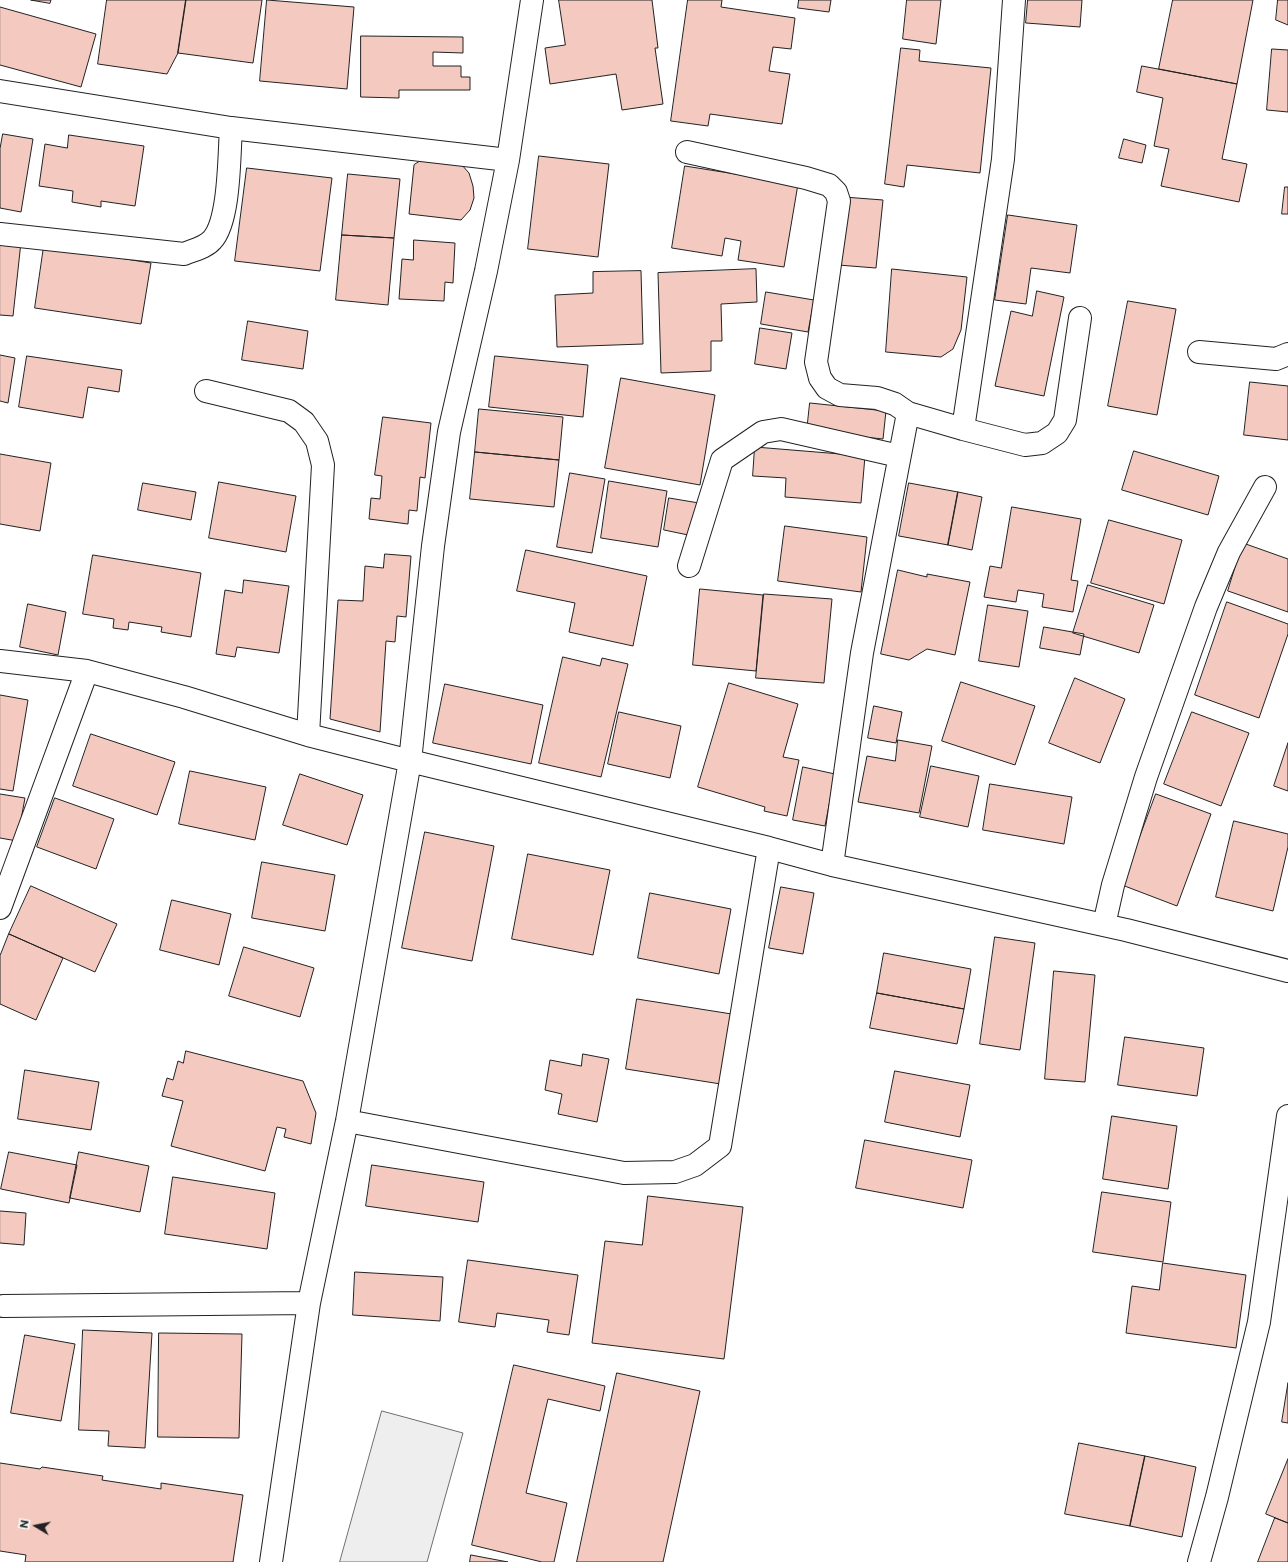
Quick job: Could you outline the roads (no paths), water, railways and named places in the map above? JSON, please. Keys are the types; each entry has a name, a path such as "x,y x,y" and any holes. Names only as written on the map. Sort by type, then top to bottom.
{"street":[{"path":"271,1562 309,1303 347,1121 410,761 433,546 449,432 486,271 508,160 532,0"},
{"path":"962,429 1003,160 1014,0"},
{"path":"0,91 231,128 508,160"},
{"path":"0,234 184,254 199,248 212,240 220,226 226,203 231,128"},
{"path":"687,152 806,178 829,185 836,192 839,201 816,362 820,378 827,388 840,395 877,398 895,404 908,413 1025,445 1042,443 1057,433 1065,420 1080,318"},
{"path":"1199,352 1276,359 1288,354"},
{"path":"206,391 289,411 304,422 317,441 323,465 308,734"},
{"path":"832,865 862,653 908,413"},
{"path":"689,566 722,460 763,432 781,429 899,456"},
{"path":"1104,925 1114,885 1146,777 1206,607 1229,552 1265,487"},
{"path":"0,661 87,671 184,697 308,734 410,761 769,848 832,865 1104,925 1288,971"},
{"path":"0,908 87,671"},
{"path":"347,1121 624,1173 675,1172 695,1165 720,1146 769,848"},
{"path":"1199,1562 1217,1497 1259,1322 1288,1116"},
{"path":"3,1306 309,1303"}]}
